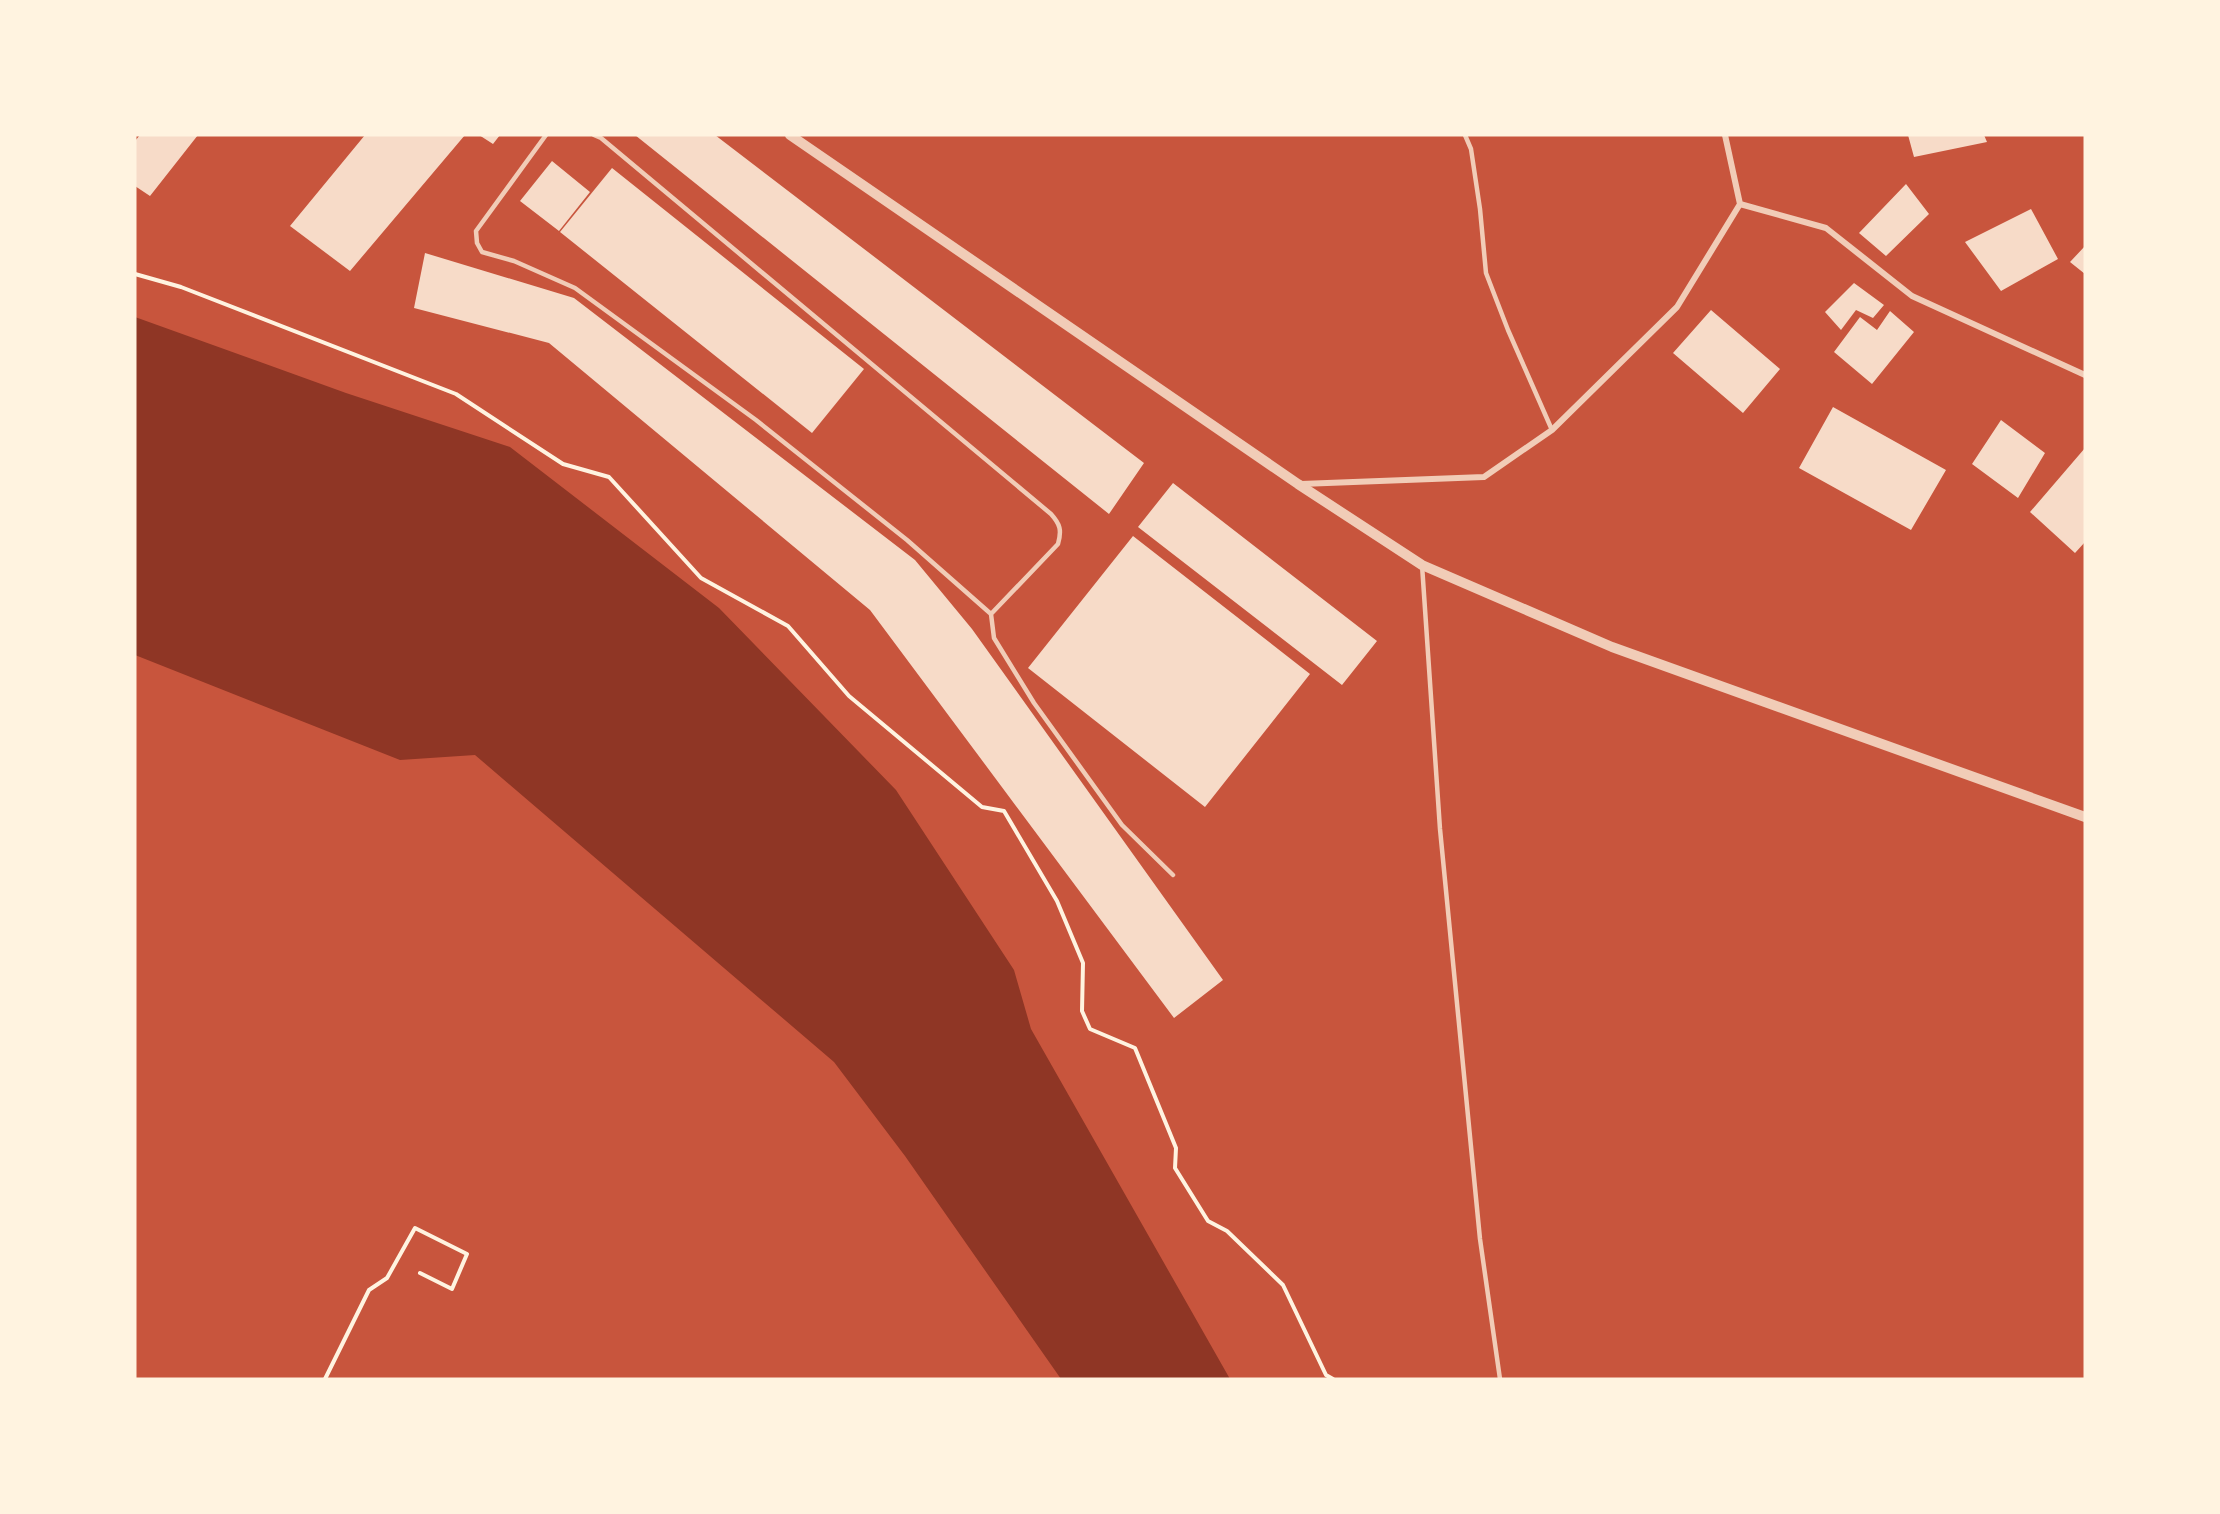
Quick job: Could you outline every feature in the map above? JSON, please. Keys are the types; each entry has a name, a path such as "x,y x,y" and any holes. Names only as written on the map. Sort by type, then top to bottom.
{"street":[{"path":"790,135 1298,484 1422,566 1612,647 2085,817"},
{"path":"1298,484 1484,477 1552,430 1677,307 1740,204 1725,135"},
{"path":"1740,204 1826,228 1912,296 2085,375"}],"lane":[{"path":"546,135 476,231 477,243 482,252 514,261 575,288 756,420 907,540 991,614 994,638 1034,703 1122,825 1173,875"},
{"path":"594,135 1059,522 1061,532 1058,543 991,614"},
{"path":"1465,135 1471,149 1486,273 1508,330 1552,430"},
{"path":"1422,566 1440,829 1480,1239 1500,1379"}],"path":[{"path":"135,274 181,286 456,394 563,464 609,477 701,578 788,626 849,696 982,807 1004,812 1056,901 1083,963 1082,1011 1090,1029 1136,1048 1176,1148 1175,1168 1208,1221 1227,1231 1283,1285 1326,1375 1333,1379"},
{"path":"325,1379 369,1290 387,1278 415,1228 467,1254 452,1289 420,1273"}],"shaded area":[{"path":"135,317 346,393 510,447 719,608 896,790 1014,970 1031,1029 1230,1379 1061,1379 905,1156 834,1062 475,755 400,760 135,655"}],"building":[{"path":"140,135 198,135 150,196 135,186 135,141"},
{"path":"365,135 465,135 350,271 290,226"},
{"path":"479,135 500,135 493,144"},
{"path":"635,135 715,135 1144,463 1109,514"},
{"path":"1908,135 1984,135 1987,142 1914,157"},
{"path":"552,161 590,192 559,231 520,201"},
{"path":"612,168 864,369 812,433 560,232"},
{"path":"1906,184 1929,214 1886,256 1859,233"},
{"path":"2031,209 2058,259 2001,291 1965,242"},
{"path":"2085,246 2085,274 2070,262"},
{"path":"425,253 574,298 915,560 972,629 1223,980 1174,1018 870,610 549,343 414,308"},
{"path":"1854,283 1884,305 1873,318 1856,310 1841,330 1825,312"},
{"path":"1711,310 1780,369 1743,413 1673,353"},
{"path":"1890,311 1914,332 1872,384 1834,352 1860,317 1877,330"},
{"path":"1833,407 1946,470 1911,530 1799,468"},
{"path":"2001,420 2045,453 2018,498 1972,464"},
{"path":"2085,448 2085,542 2075,553 2030,512"},
{"path":"1173,483 1377,641 1342,685 1138,527"},
{"path":"1133,536 1310,674 1205,807 1028,668"}]}
